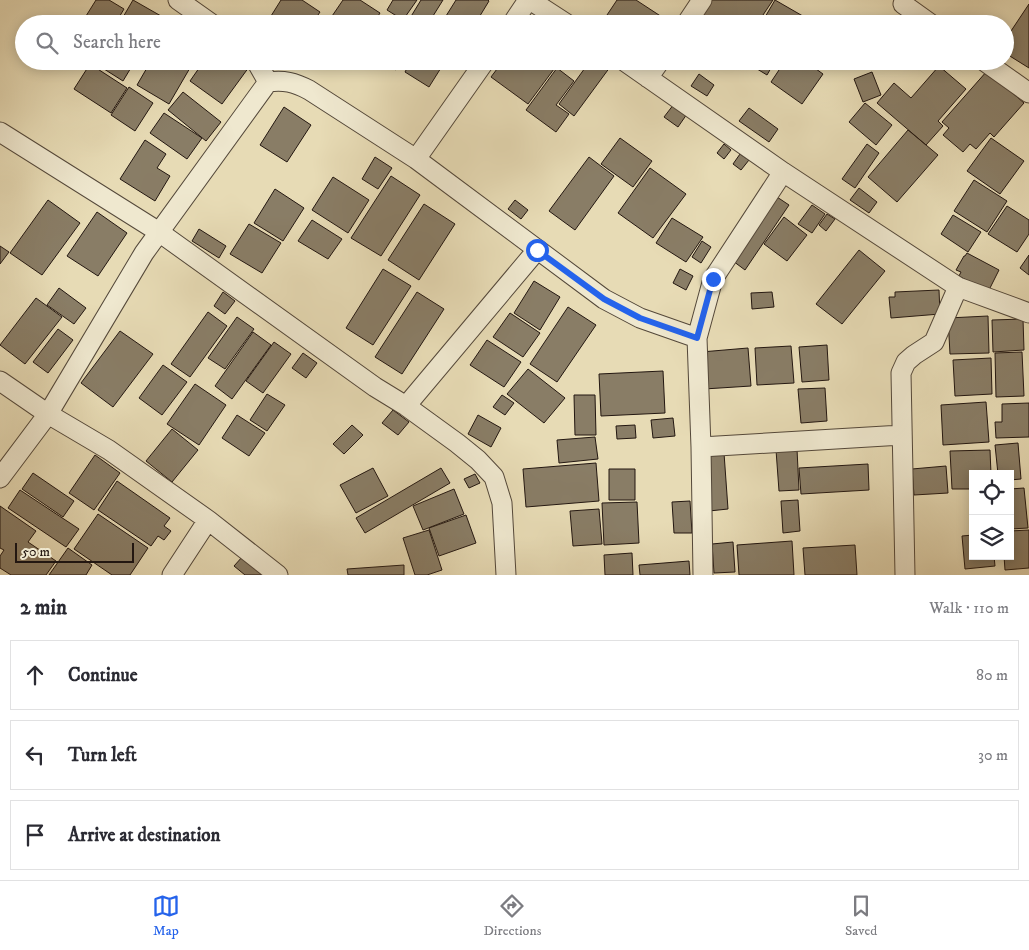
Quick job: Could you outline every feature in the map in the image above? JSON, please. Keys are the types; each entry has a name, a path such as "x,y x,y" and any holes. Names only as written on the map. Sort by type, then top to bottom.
{"street":[{"path":"178,0 199,15"},
{"path":"518,15 529,0 553,15"},
{"path":"692,15 702,0"},
{"path":"902,1 920,15"},
{"path":"261,70 268,82"},
{"path":"416,159 479,70"},
{"path":"637,70 783,172 958,288 1029,313"},
{"path":"648,78 654,70"},
{"path":"997,70 1029,92"},
{"path":"0,478 48,414 144,253 268,82 284,80 309,90 416,159 604,299 640,318 697,338"},
{"path":"0,132 159,232 375,387 406,406 478,460 494,477 502,504 506,575"},
{"path":"703,575 697,338 713,279 783,172"},
{"path":"406,406 537,250"},
{"path":"905,575 901,373 906,362 934,342 958,288"},
{"path":"0,381 48,414 109,450 208,520 278,575"},
{"path":"701,447 902,435"},
{"path":"172,575 208,520"}],"building":[{"path":"96,0 109,0 124,9 120,15 87,15"},
{"path":"133,0 159,15 124,15"},
{"path":"281,0 302,0 320,12 318,15 272,15"},
{"path":"343,0 360,0 380,13 379,15 333,15"},
{"path":"393,0 417,0 406,15 395,15 387,10"},
{"path":"421,0 443,0 434,15 412,15"},
{"path":"456,0 489,1 480,15 447,15"},
{"path":"617,0 636,0 659,15 607,15"},
{"path":"711,0 773,0 763,15 701,15"},
{"path":"775,0 801,15 766,15"},
{"path":"1029,4 1029,68 1014,59 1014,26"},
{"path":"86,70 99,70 127,88 111,113 74,89"},
{"path":"106,70 130,70 123,81"},
{"path":"146,70 189,70 169,104 137,85"},
{"path":"198,70 247,70 222,104 190,81"},
{"path":"406,70 440,70 429,87 405,72"},
{"path":"496,70 553,70 528,104 491,77"},
{"path":"556,70 560,70 574,81 556,105 569,114 556,132 526,110"},
{"path":"584,70 608,70 574,116 559,104"},
{"path":"759,70 770,70 767,75"},
{"path":"779,70 817,70 823,74 802,104 771,82"},
{"path":"936,70 944,70 966,89 938,121 943,126 926,145 877,103 894,83 911,98"},
{"path":"987,71 1024,103 994,137 990,133 976,149 970,144 963,152 943,135 949,128 942,122"},
{"path":"872,72 881,95 863,102 854,79"},
{"path":"699,74 714,85 707,96 691,86"},
{"path":"129,87 153,103 135,131 111,115"},
{"path":"183,92 221,122 206,141 168,110"},
{"path":"865,103 892,125 876,145 849,122"},
{"path":"674,104 687,114 678,127 664,117"},
{"path":"284,107 311,125 287,162 260,145"},
{"path":"749,108 778,129 769,142 739,121"},
{"path":"164,113 202,138 187,159 150,133"},
{"path":"908,130 938,155 897,202 868,177"},
{"path":"620,138 652,161 633,187 601,164"},
{"path":"991,138 1024,161 1000,194 967,171"},
{"path":"145,140 166,154 157,168 170,176 155,201 120,179"},
{"path":"724,144 731,150 724,159 717,153"},
{"path":"867,144 879,153 855,188 842,179"},
{"path":"740,154 749,160 741,170 733,164"},
{"path":"375,157 392,168 378,189 362,179"},
{"path":"589,157 614,176 575,230 549,211"},
{"path":"650,168 686,194 653,238 618,213"},
{"path":"391,176 420,195 381,256 351,238"},
{"path":"333,177 369,200 348,233 312,210"},
{"path":"974,180 1007,201 987,232 954,211"},
{"path":"859,188 877,202 869,213 850,200"},
{"path":"275,189 304,208 283,241 254,223"},
{"path":"777,197 789,205 745,270 733,261"},
{"path":"48,200 80,223 42,275 10,253"},
{"path":"515,200 528,210 521,219 508,209"},
{"path":"424,204 455,224 419,280 388,260"},
{"path":"812,205 825,214 812,233 798,224"},
{"path":"1007,206 1029,220 1029,234 1017,252 988,234"},
{"path":"97,212 127,233 98,276 67,256"},
{"path":"827,214 835,219 826,231 819,225"},
{"path":"953,215 981,232 968,252 941,234"},
{"path":"784,217 807,235 787,261 764,244"},
{"path":"672,218 703,237 686,262 656,243"},
{"path":"312,220 342,239 328,259 298,241"},
{"path":"249,224 281,243 262,273 230,254"},
{"path":"199,229 226,246 219,258 192,241"},
{"path":"702,241 711,247 701,263 692,257"},
{"path":"0,246 9,252 0,264"},
{"path":"859,250 885,271 842,324 816,304"},
{"path":"967,253 999,270 988,292 959,276 961,272 956,270"},
{"path":"1029,255 1029,275 1020,268"},
{"path":"383,269 411,286 373,345 346,328"},
{"path":"680,269 693,276 686,290 673,283"},
{"path":"534,281 560,297 540,330 514,313"},
{"path":"59,288 86,308 74,324 47,305"},
{"path":"939,290 940,314 891,318 889,297 895,297 895,292"},
{"path":"223,292 235,301 225,314 214,306"},
{"path":"417,292 444,309 402,374 375,357"},
{"path":"772,292 774,307 752,309 751,293"},
{"path":"36,298 62,317 25,364 0,345"},
{"path":"568,307 596,325 557,382 530,364"},
{"path":"208,312 227,326 190,377 171,364"},
{"path":"510,313 540,333 523,357 493,337"},
{"path":"988,316 989,353 950,354 948,318"},
{"path":"237,317 254,329 225,369 208,358"},
{"path":"1023,319 1024,350 993,352 992,320"},
{"path":"58,329 73,340 48,373 33,362"},
{"path":"120,331 153,354 113,407 81,383"},
{"path":"253,332 271,345 232,399 215,386"},
{"path":"487,340 521,362 504,387 470,365"},
{"path":"274,342 291,354 263,393 246,381"},
{"path":"827,345 829,380 802,382 799,347"},
{"path":"791,346 794,383 757,385 755,348"},
{"path":"748,348 751,386 704,389 701,352"},
{"path":"1022,352 1024,396 996,397 995,353"},
{"path":"303,353 317,363 306,378 292,368"},
{"path":"991,358 992,394 955,396 953,360"},
{"path":"163,365 187,382 162,415 139,398"},
{"path":"528,369 565,398 544,423 507,394"},
{"path":"663,371 665,413 601,416 599,374"},
{"path":"195,384 226,405 199,445 167,424"},
{"path":"825,388 827,421 801,423 798,389"},
{"path":"267,394 285,405 267,431 250,420"},
{"path":"502,395 514,403 505,415 493,407"},
{"path":"574,395 595,395 596,435 575,435"},
{"path":"986,402 989,442 943,445 941,405"},
{"path":"1029,403 1029,437 996,438 995,422 1002,422 1002,404"},
{"path":"393,410 409,422 398,435 382,423"},
{"path":"237,415 265,433 249,456 222,438"},
{"path":"478,415 501,428 491,447 468,434"},
{"path":"673,418 675,436 653,438 651,420"},
{"path":"352,425 363,435 344,454 333,444"},
{"path":"635,425 636,438 617,439 616,426"},
{"path":"172,429 198,450 172,482 146,461"},
{"path":"595,437 598,459 559,463 557,440"},
{"path":"1018,443 1021,479 1014,480 1014,470 998,470 995,445"},
{"path":"797,449 799,490 779,491 776,450"},
{"path":"990,450 991,470 969,470 969,489 952,489 950,451"},
{"path":"724,453 728,509 709,511 705,454"},
{"path":"95,455 120,473 94,510 69,493"},
{"path":"596,463 599,501 526,507 523,469"},
{"path":"868,464 869,490 801,494 799,468"},
{"path":"946,466 948,493 914,495 912,469"},
{"path":"373,468 388,496 356,513 340,485"},
{"path":"441,468 450,483 365,533 356,518"},
{"path":"609,469 635,469 635,500 609,500"},
{"path":"33,473 74,501 63,517 22,489"},
{"path":"475,474 480,483 469,488 464,479"},
{"path":"117,481 170,518 164,526 171,531 164,540 158,536 151,546 98,510"},
{"path":"1024,488 1028,528 1014,529 1014,489"},
{"path":"454,489 464,514 423,530 413,506"},
{"path":"20,490 79,529 66,547 8,508"},
{"path":"798,500 800,531 783,533 781,501"},
{"path":"690,501 692,533 674,533 672,502"},
{"path":"637,502 639,543 604,545 602,503"},
{"path":"0,506 36,531 28,542 56,561 46,575 11,575 0,568 0,556 4,550 0,548"},
{"path":"599,509 602,544 573,546 570,511"},
{"path":"98,514 148,548 130,575 112,575 74,549"},
{"path":"466,515 476,543 439,556 429,528"},
{"path":"429,530 442,570 427,575 415,575 403,538"},
{"path":"1029,530 1029,568 1005,570 1004,560 1014,560 1014,531"},
{"path":"969,535 969,560 994,560 995,566 965,569 962,536"},
{"path":"792,541 794,575 739,575 737,545"},
{"path":"733,542 735,572 714,573 712,544"},
{"path":"855,545 857,575 805,575 803,548"},
{"path":"68,548 92,565 86,575 49,575"},
{"path":"632,553 633,575 605,575 604,555"},
{"path":"243,556 262,573 260,575 245,575 234,566"},
{"path":"689,561 690,575 640,575 639,565"},
{"path":"404,565 404,575 348,575 347,569"}],"route":[{"path":"537,250 604,299 640,318 697,338 713,279"}]}
